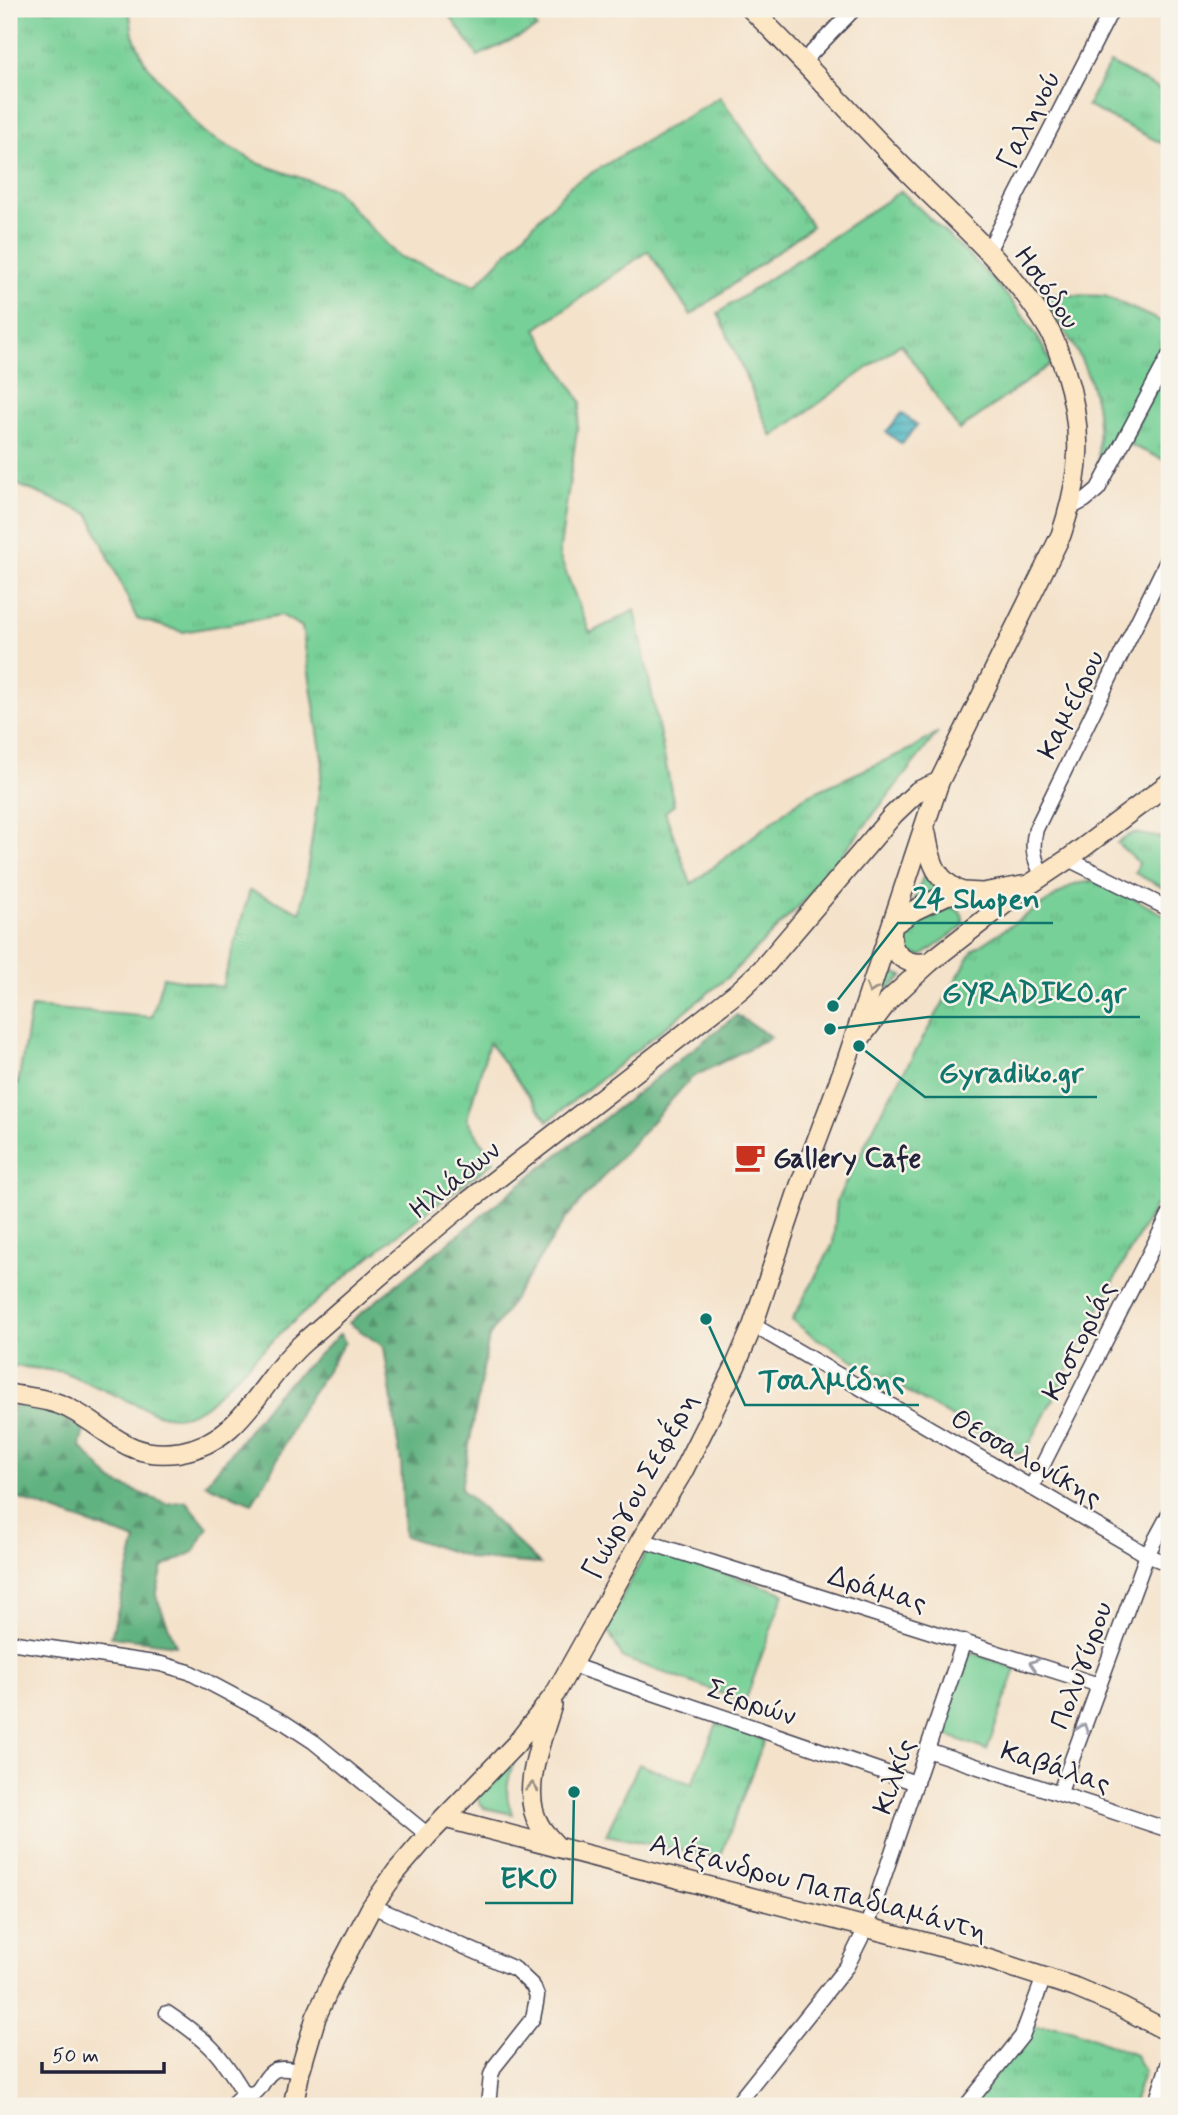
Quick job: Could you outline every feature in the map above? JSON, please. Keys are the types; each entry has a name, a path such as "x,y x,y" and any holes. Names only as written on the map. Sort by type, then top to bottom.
{"street":[{"name":"Ησιόδου","path":"751,9 1011,277 1051,333 1075,408 1079,438 1078,467 1070,509 1061,536 939,782 925,828"},
{"path":"803,63 854,9"},
{"name":"Γαληνού","path":"988,251 1112,9"},
{"path":"1070,509 1098,489 1169,356"},
{"name":"Καμείρου","path":"1036,881 1033,851 1036,829 1167,565"},
{"name":"Ηλιάδων","path":"9,1394 68,1407 116,1441 143,1452 182,1452 202,1446 219,1436 240,1421 291,1353 463,1206 741,989 762,969 893,815 918,791 939,782"},
{"path":"847,1060 867,1027 889,1000 930,962 1169,783"},
{"path":"893,815 916,803 931,809"},
{"path":"925,828 934,867 948,885 973,897 979,906 978,919 973,930"},
{"name":"Γιώργου Σεφέρη","path":"293,2106 316,2017 372,1906 396,1872 516,1744 555,1694 641,1540 682,1474 735,1367 847,1060 925,828"},
{"path":"1068,859 1169,909"},
{"path":"930,962 914,963 899,955 891,940 893,925 939,898 963,892 982,893 1036,881"},
{"name":"Καστοριάς","path":"1031,1488 1169,1215"},
{"name":"Θεσσαλονίκης","path":"752,1325 1147,1555 1169,1564"},
{"name":"Πολυγύρου","path":"1060,1792 1147,1555 1169,1514"},
{"name":"Δράμας","path":"641,1540 1099,1685"},
{"name":"Κιλκίς","path":"734,2106 847,1966 867,1926 964,1641"},
{"path":"9,1642 161,1664 189,1672 285,1723 314,1742 428,1835"},
{"name":"Σερρών","path":"572,1665 916,1783"},
{"path":"555,1694 531,1787 534,1814 539,1826 557,1847"},
{"name":"Καβάλας","path":"927,1750 1169,1830"},
{"name":"Αλέξανδρου Παπαδιαμάντη","path":"445,1818 981,1956 1121,2007 1169,2032"},
{"path":"372,1906 515,1969 533,1986 537,1996 533,2018 495,2066 491,2075 488,2106"},
{"path":"966,2106 1022,2036 1044,1977"},
{"path":"167,2013 206,2041 225,2062 244,2093 251,2095 258,2092 269,2075 276,2070 300,2071"},
{"path":"1154,2106 1169,2062"},
{"path":"230,2106 244,2093"}],"green space":[{"path":"9,9 129,9 133,35 145,63 204,133 260,164 334,189 398,256 476,285 571,185 720,97 812,226 691,315 648,251 536,329 581,402 559,555 590,633 635,610 674,805 665,812 691,884 804,797 915,747 938,732 819,884 728,977 548,1121 489,1043 467,1119 494,1162 416,1220 341,1281 281,1333 206,1405 182,1416 155,1413 64,1372 9,1365 9,1076 18,1084 31,1007 152,1017 163,977 222,987 250,890 301,912 323,764 302,627 281,615 183,632 137,619 89,514 9,481"},
{"path":"445,9 527,9 537,28 478,56"},
{"path":"1110,63 1169,94 1169,147 1087,106"},
{"path":"901,191 1005,293 1039,340 1051,364 959,430 901,344 772,437 718,313"},
{"path":"1038,294 1105,296 1169,325 1098,480 1098,423 1092,389 1074,346"},
{"path":"1169,361 1169,462 1128,444"},
{"path":"1133,833 1169,839 1169,891 1135,873 1139,863 1117,843"},
{"path":"924,875 939,891 910,909"},
{"path":"1101,880 1169,918 1169,1181 1027,1449 1019,1454 999,1445 811,1335 792,1320 833,1244 837,1200 883,1109 973,950 1074,884"},
{"path":"951,907 961,914 962,927 922,956 906,953 900,937 902,932 909,925"},
{"path":"887,966 892,972 903,976 875,1001"},
{"path":"737,1015 771,1037 691,1078 566,1218 489,1337 461,1489 540,1564 474,1559 404,1536 401,1463 384,1347 349,1323 533,1174"},
{"path":"340,1334 345,1342 301,1410 270,1474 252,1503 205,1484 274,1397"},
{"path":"42,1404 84,1430 80,1446 112,1481 166,1504 186,1501 208,1527 194,1552 163,1567 156,1596 176,1645 111,1637 136,1540 9,1495 9,1407"},
{"path":"648,1548 784,1593 745,1702 623,1658 606,1627"},
{"path":"968,1651 1016,1669 987,1750 938,1732"},
{"path":"717,1723 764,1740 720,1858 606,1835 639,1764 692,1784"},
{"path":"519,1747 507,1789 513,1814 484,1808 478,1796"},
{"path":"1034,2026 1056,2026 1074,2030 1135,2055 1144,2071 1132,2106 970,2106"}],"water":[{"path":"902,413 917,425 902,444 886,432"}],"place":[{"name":"24 Shopen","path":"833,1006"},
{"name":"GYRADIKO.gr","path":"830,1029"},
{"name":"Gyradiko.gr","path":"859,1046"},
{"name":"Gallery Cafe","path":"750,1157"},
{"name":"Τσαλμίδης","path":"706,1319"},
{"name":"EKO","path":"574,1792"}]}
